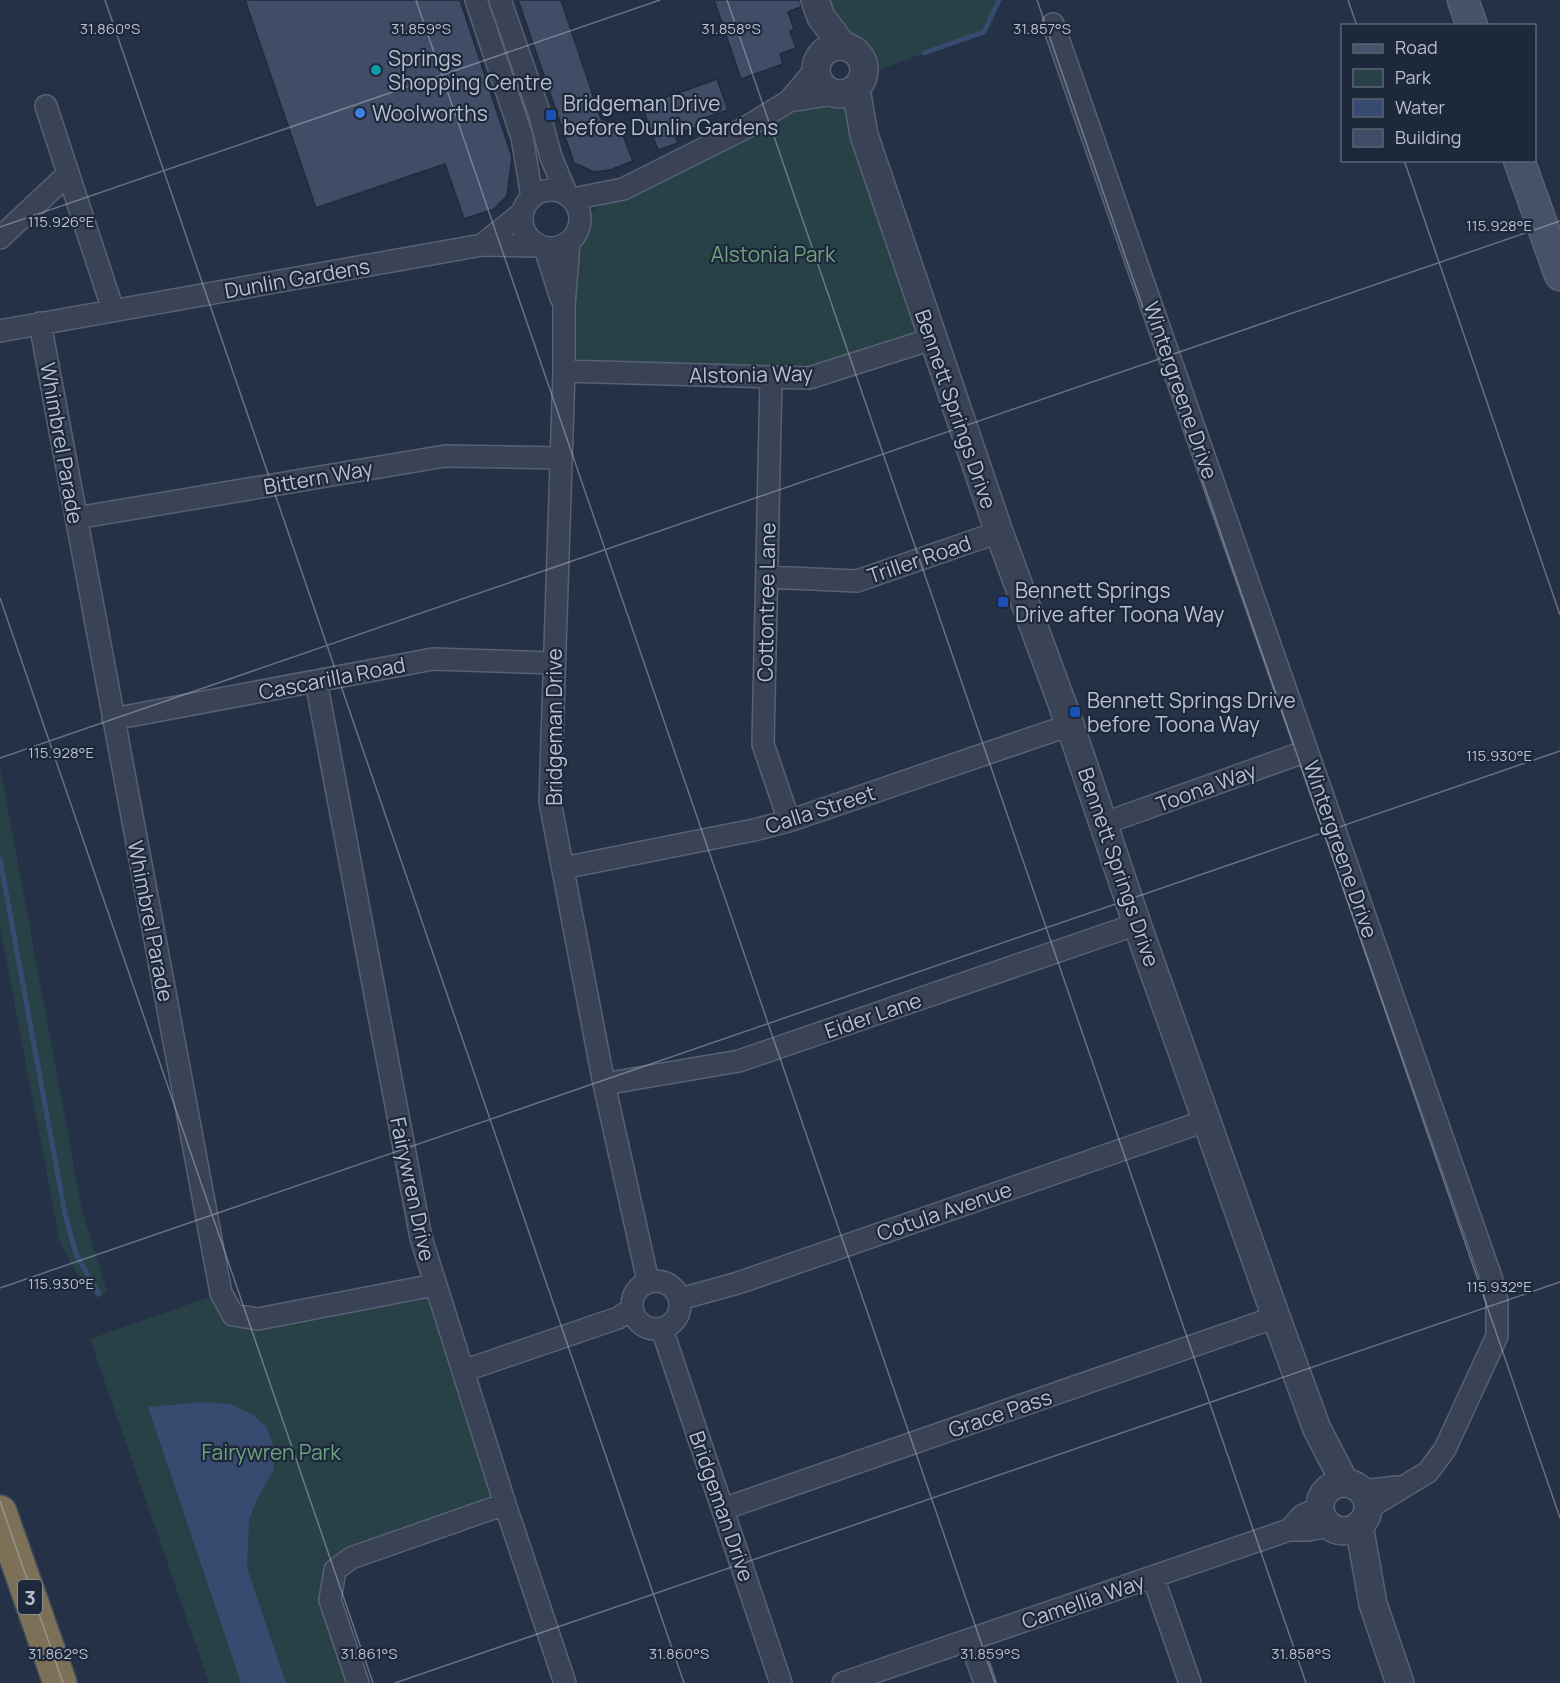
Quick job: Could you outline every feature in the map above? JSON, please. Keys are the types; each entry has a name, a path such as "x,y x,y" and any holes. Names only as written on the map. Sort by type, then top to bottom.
{"highway":[{"name":"3","path":"0,1512 60,1683"}],"main road":[{"path":"1463,0 1471,24"},
{"path":"1520,162 1560,275"}],"street":[{"path":"476,0 522,137 527,205 525,233 541,247 561,247 569,243 575,236 580,220 624,189 745,128 789,101 827,57 858,53 865,67 864,75 844,93 789,101"},
{"path":"500,0 538,109 550,157 580,220"},
{"path":"818,9 827,57 821,85 844,93"},
{"name":"Wintergreene Drive","path":"1053,24 1497,1300 1497,1336 1457,1426 1445,1449 1428,1472 1405,1486 1343,1508"},
{"name":"Bennett Springs Drive","path":"844,93 864,135 999,532 1070,724 1137,924 1370,1579 1373,1604 1400,1683"},
{"path":"46,106 113,310"},
{"path":"0,238 68,174"},
{"path":"527,205 549,190 570,197 624,189"},
{"name":"Dunlin Gardens","path":"482,245 527,205"},
{"name":"Bridgeman Drive","path":"569,243 564,307 564,371 550,802 604,1084 648,1281"},
{"name":"Dunlin Gardens","path":"0,331 482,245 541,247"},
{"name":"Bridgeman Drive","path":"541,247 564,307"},
{"name":"Whimbrel Parade","path":"40,323 213,1258 222,1293 233,1315 258,1319 434,1285"},
{"name":"Alstonia Way","path":"564,371 809,378 932,339"},
{"name":"Cottontree Lane","path":"771,378 763,744 789,820"},
{"name":"Bittern Way","path":"76,518 445,456 561,458"},
{"name":"Triller Road","path":"766,577 857,580 999,532"},
{"name":"Cascarilla Road","path":"113,719 434,659 554,663"},
{"name":"Fairywren Drive","path":"316,681 421,1238 434,1285 565,1683"},
{"name":"Calla Street","path":"563,867 754,830 1070,724"},
{"name":"Toona Way","path":"1105,823 1307,751"},
{"name":"Eider Lane","path":"604,1084 739,1061 1137,924"},
{"name":"Cotula Avenue","path":"680,1299 738,1283 1208,1120"},
{"path":"656,1280 672,1286 680,1299 679,1314 669,1326 662,1329 642,1326 632,1309 635,1292 648,1281 656,1280"},
{"path":"463,1371 618,1318 632,1309"},
{"name":"Grace Pass","path":"723,1509 1276,1317"},
{"name":"Bridgeman Drive","path":"662,1329 781,1683"},
{"path":"358,1683 330,1600 335,1570 351,1558 505,1504"},
{"name":"Camellia Way","path":"843,1683 1289,1530 1308,1530 1343,1508"},
{"path":"1153,1577 1190,1683"},
{"path":"970,1640 985,1683"}],"green space":[{"path":"815,0 999,0 999,2 984,32 864,75 862,60"},
{"name":"Alstonia Park","path":"842,95 864,135 932,339 809,378 564,371 575,236 580,220 623,189 789,101"},
{"path":"0,766 82,1210 107,1292 97,1298 77,1274 60,1243 0,927"},
{"name":"Fairywren Park","path":"434,1285 505,1504 335,1570 358,1683 209,1683 90,1339 221,1293 233,1315"}],"water":[{"path":"204,1402 230,1404 252,1414 267,1428 275,1450 273,1471 258,1497 249,1520 247,1568 286,1683 241,1683 148,1407"}],"building":[{"name":"Springs Shopping Centre","path":"245,0 460,0 512,157 507,196 494,209 464,219 445,164 316,208"},
{"path":"518,0 561,0 601,119 619,125 633,161 610,170 594,172 574,163"},
{"path":"714,0 800,0 801,7 788,12 794,29 790,31 796,48 780,54 783,64 741,79"},
{"path":"717,79 728,110 701,119 703,125 675,134 678,143 658,150 642,106"}],"waterway":[{"path":"924,53 984,32 999,0"},
{"path":"0,859 65,1214 76,1254 99,1294"}],"place":[{"name":"Springs Shopping Centre","path":"376,70"},
{"name":"Woolworths","path":"360,113"},
{"name":"Bridgeman Drive before Dunlin Gardens","path":"551,115"},
{"name":"Bennett Springs Drive after Toona Way","path":"1003,602"},
{"name":"Bennett Springs Drive before Toona Way","path":"1075,712"}]}
